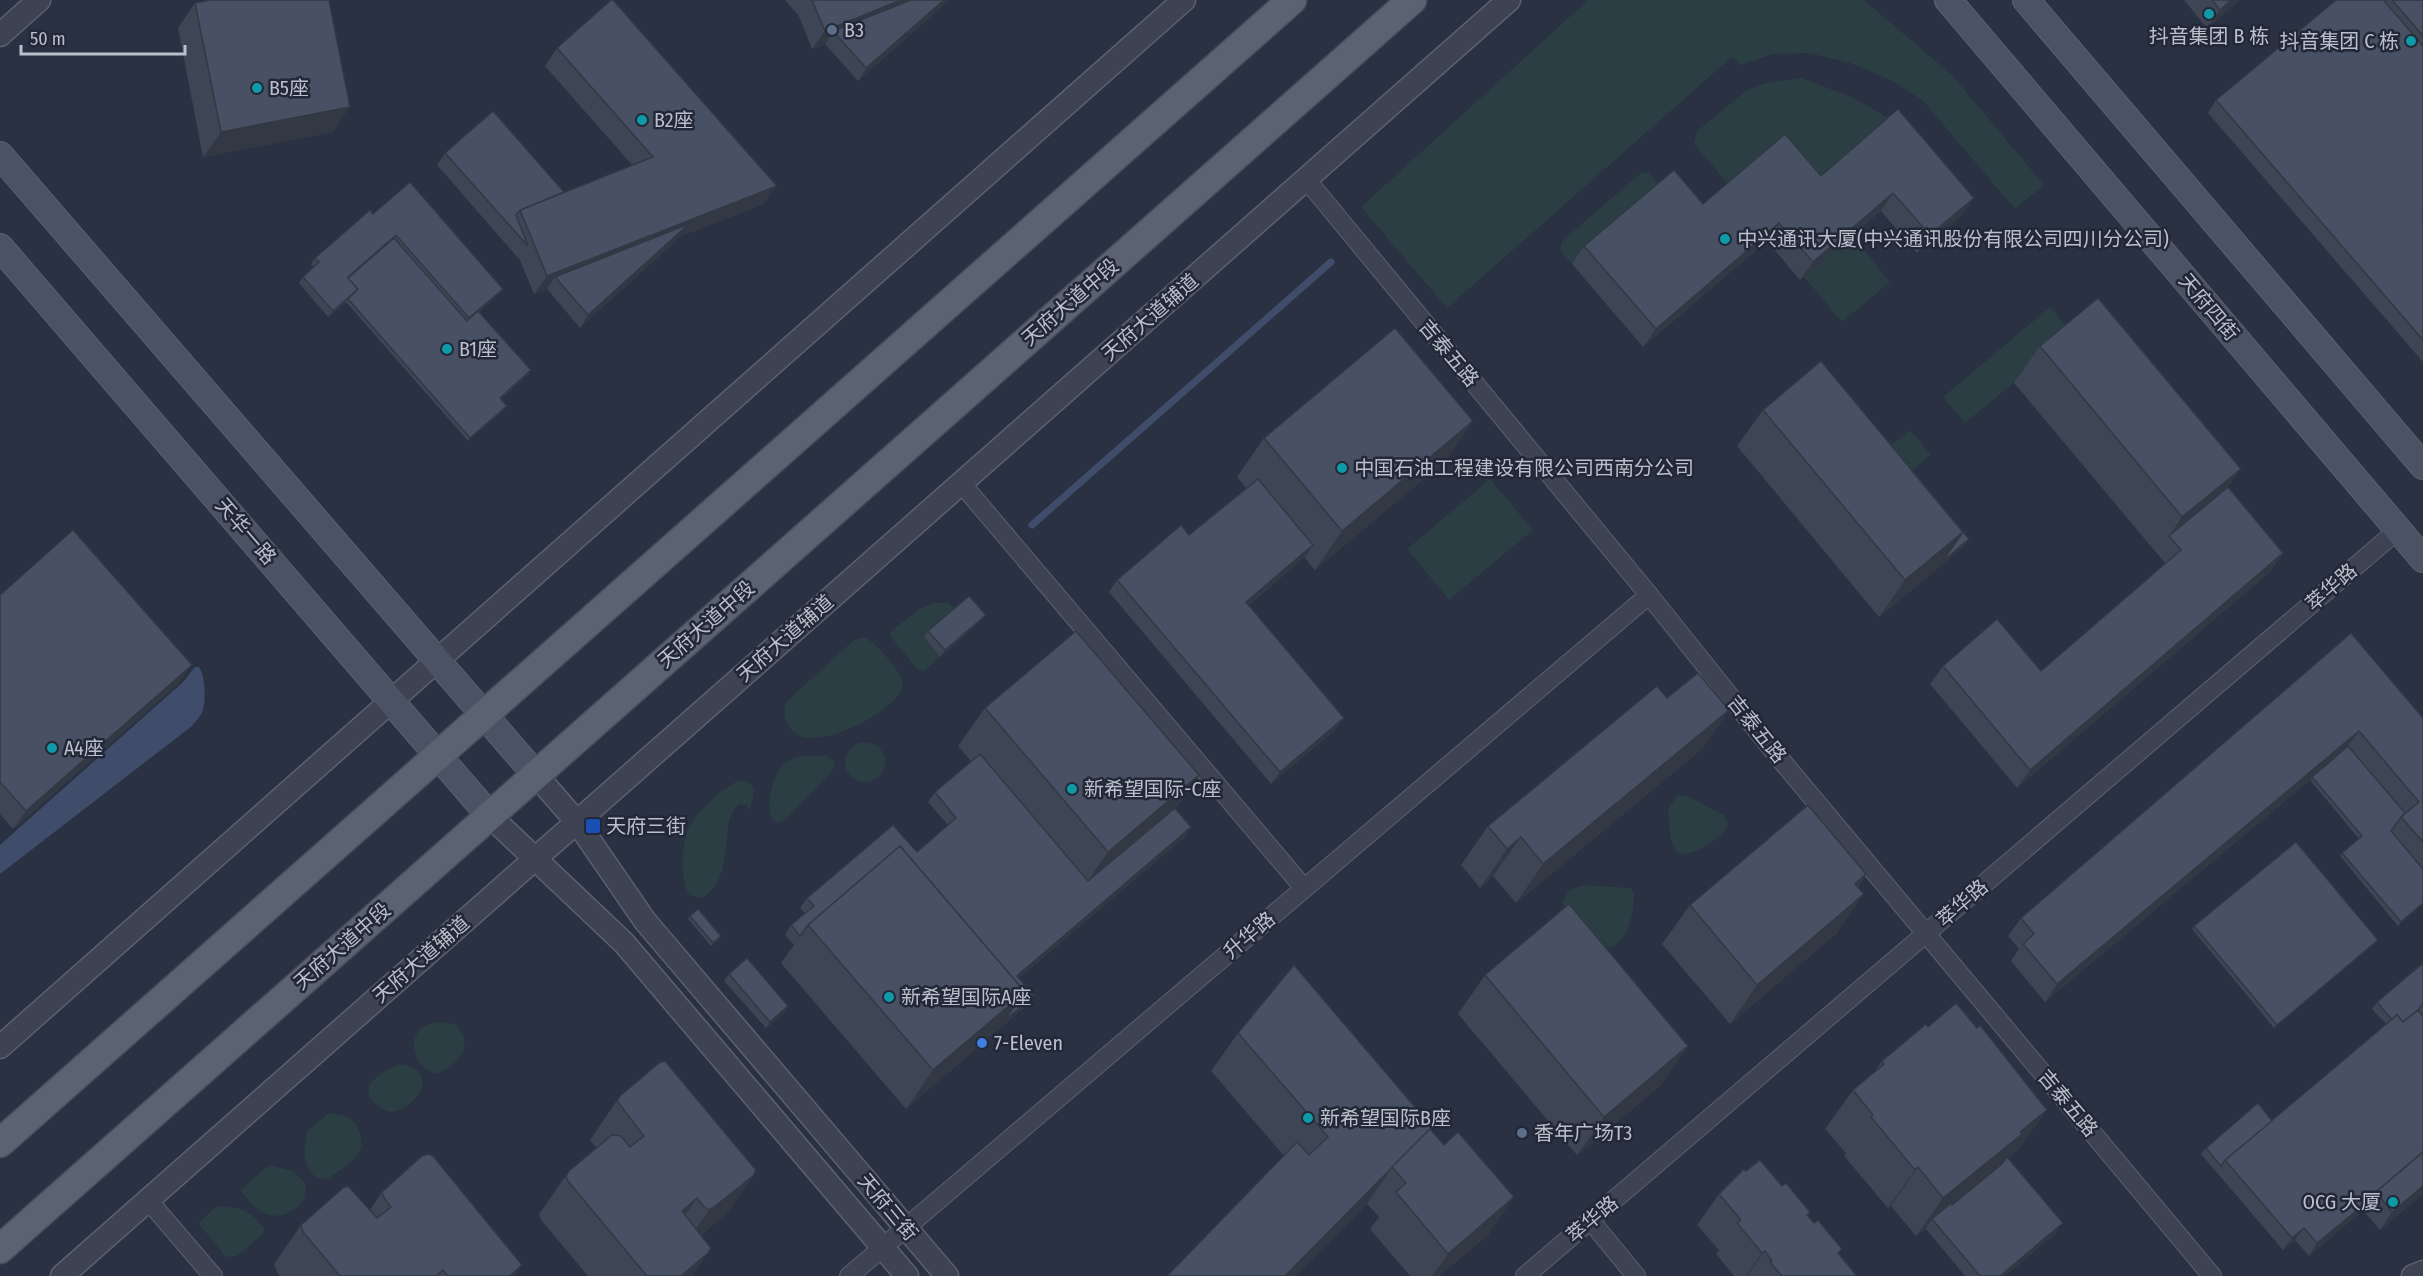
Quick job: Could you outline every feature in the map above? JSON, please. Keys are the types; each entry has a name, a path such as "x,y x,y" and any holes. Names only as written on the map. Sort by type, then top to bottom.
{"main road":[{"path":"0,1143 1292,0"},
{"name":"天府大道中段","path":"0,1249 1412,0"},
{"name":"天府四街","path":"1948,0 2423,559"},
{"path":"2026,0 2423,466"},
{"path":"0,155 536,775"},
{"name":"天华一路","path":"0,247 490,816"}],"street":[{"path":"0,35 39,0"},
{"path":"0,1047 1184,0"},
{"name":"天府大道辅道","path":"62,1276 1509,0"},
{"name":"吉泰五路","path":"1306,179 1649,595 1776,754 2212,1276"},
{"path":"961,483 1304,888"},
{"name":"萃华路","path":"1525,1276 2398,530"},
{"name":"升华路","path":"849,1276 1649,595"},
{"name":"天府三街","path":"536,775 577,822 645,921 946,1276"},
{"name":"天府三街","path":"490,816 624,943 907,1276"},
{"path":"148,1200 213,1276"},
{"path":"1590,1220 1636,1276"},
{"path":"2413,1276 2423,1272"}],"green space":[{"path":"1588,0 1864,0 1952,75 2044,185 2015,209 1923,101 1893,81 1850,63 1809,53 1773,54 1740,65 1732,57 1447,308 1361,207"},
{"path":"1801,78 1852,97 1893,121 1808,193 1731,187 1694,144 1697,131 1747,90 1765,83"},
{"path":"1648,172 1661,187 1572,264 1560,250 1562,241 1641,173"},
{"path":"1852,236 1890,282 1842,322 1804,277"},
{"path":"2050,307 2073,334 1965,423 1943,397"},
{"path":"1910,430 1931,455 1878,498 1858,473"},
{"path":"1490,479 1533,530 1449,600 1407,549"},
{"path":"935,603 949,603 956,610 924,637 940,657 924,671 918,670 891,637 891,631 920,609"},
{"path":"865,637 882,652 900,675 903,687 897,697 871,718 835,734 818,738 803,737 793,731 785,718 786,702 854,640"},
{"path":"865,742 873,743 879,748 884,754 884,770 879,776 873,781 865,782 857,781 851,776 846,770 845,762 846,754 851,748 857,743"},
{"path":"828,756 833,760 835,766 832,771 785,820 778,823 773,820 770,814 770,797 775,779 784,764 798,757"},
{"path":"737,781 745,781 753,786 754,794 749,812 747,805 740,804 733,812 729,822 721,875 714,887 703,898 694,896 687,890 683,876 687,832 694,819 705,807"},
{"path":"1685,795 1724,815 1727,823 1723,833 1709,844 1692,853 1684,854 1678,852 1673,846 1668,809 1677,796"},
{"path":"1584,885 1630,888 1634,892 1633,910 1628,928 1624,937 1611,947 1602,947 1563,904 1570,891"},
{"path":"438,1022 456,1024 463,1035 465,1046 462,1054 453,1063 435,1073 428,1071 417,1058 414,1041 425,1026"},
{"path":"399,1064 414,1068 421,1076 422,1085 419,1094 403,1108 393,1111 385,1110 375,1103 369,1090 375,1078"},
{"path":"329,1113 346,1116 352,1120 359,1129 362,1145 358,1155 344,1168 328,1179 316,1178 306,1161 307,1131"},
{"path":"269,1165 293,1171 306,1184 305,1193 298,1207 276,1216 260,1211 240,1190"},
{"path":"217,1206 243,1210 253,1216 264,1228 263,1234 237,1256 226,1257 198,1223"}],"water":[{"path":"195,667 199,667 203,676 204,705 192,726 0,874 0,845 183,682"}],"building":[{"name":"B5座","path":"210,0 329,0 350,107 221,132 195,3"},
{"name":"B2座","path":"611,0 777,186 547,276 520,210 653,157 557,48"},
{"path":"812,0 901,0 825,31"},
{"path":"911,0 944,0 866,68 833,31"},
{"path":"2212,0 2231,0 2220,10"},
{"path":"2336,0 2386,0 2385,2 2423,46 2423,340 2216,100"},
{"path":"2392,0 2423,0 2423,36"},
{"name":"中兴通讯大厦(中兴通讯股份有限公司四川分公司)","path":"1898,109 1974,198 1930,235 1893,193 1813,262 1779,223 1656,329 1584,246 1674,170 1703,204 1785,134 1821,176"},
{"path":"493,111 564,192 520,210 516,215 528,246 445,153"},
{"path":"410,182 503,289 469,318 396,235 348,277 358,289 333,311 303,277 319,262 315,258 370,210 373,214"},
{"path":"689,224 588,315 555,277"},
{"name":"B1座","path":"394,238 467,321 478,311 531,370 500,398 507,406 470,438 348,299 358,289 348,278"},
{"path":"2098,298 2241,469 2182,517 2040,346"},
{"name":"中国石油工程建设有限公司西南分公司","path":"1395,328 1473,421 1342,531 1264,438"},
{"path":"1821,361 1963,532 1905,580 1763,410"},
{"path":"1912,471 1969,539 1942,562 1963,532"},
{"path":"1258,479 1313,545 1246,602 1344,718 1280,772 1117,580 1181,525 1189,535"},
{"path":"2228,487 2283,553 2030,770 1943,666 1997,619 2041,671 2181,550 2169,536"},
{"name":"A4座","path":"73,530 192,665 26,811 0,782 0,595"},
{"path":"969,596 986,615 945,650 928,631"},
{"path":"1076,631 1199,775 1108,852 985,708"},
{"path":"2351,633 2423,718 2423,842 2401,817 2419,802 2359,731 2057,984 2023,944 2034,934 2021,918"},
{"path":"1698,673 1729,710 1543,864 1521,837 1507,849 1488,826 1657,686 1667,698"},
{"path":"2348,746 2405,813 2391,831 2423,869 2423,903 2401,922 2342,853 2362,836 2312,777"},
{"path":"980,754 1088,881 1175,808 1191,827 1017,976 1034,996 1004,1021 1025,992 900,846 808,925 800,936 791,925 814,906 807,898 893,825 917,852 956,818 935,792"},
{"path":"1808,805 1866,874 1855,884 1864,894 1757,985 1690,905"},
{"path":"2296,842 2378,940 2277,1025 2194,926"},
{"path":"900,846 1025,992 933,1070 808,925"},
{"path":"1569,904 1688,1046 1604,1117 1485,975"},
{"path":"698,909 721,936 713,943 690,916"},
{"path":"747,958 788,1006 770,1022 729,974"},
{"path":"2423,963 2423,1003 2403,1022 2397,1015 2392,1020 2377,1002"},
{"name":"新希望国际B座","path":"1294,965 1432,1127 1285,1276 1167,1276 1297,1142 1309,1155 1328,1137 1238,1033"},
{"path":"1956,1003 1977,1028 1980,1025 2047,1110 2020,1132 2022,1134 1943,1198 1918,1167 1915,1170 1871,1117 1873,1115 1853,1090 1884,1064 1882,1061 1926,1024 1928,1027"},
{"path":"2418,1010 2423,1016 2423,1152 2317,1243 2304,1228 2292,1238 2225,1160 2397,1015 2403,1022"},
{"path":"665,1061 756,1170 753,1176 709,1210 697,1198 682,1211 711,1248 708,1253 681,1276 647,1276 566,1176 612,1135 621,1136 630,1147 644,1136 617,1101 659,1063"},
{"path":"2258,1103 2272,1121 2225,1160 2221,1166 2206,1148"},
{"path":"1430,1129 1444,1145 1458,1132 1514,1197 1448,1254 1396,1192 1406,1183 1392,1167"},
{"path":"2423,1152 2423,1186 2392,1212 2376,1192"},
{"path":"428,1154 433,1156 522,1265 510,1276 448,1276 443,1270 436,1276 340,1276 303,1232 301,1225 348,1186 377,1218 391,1207 382,1192 422,1156"},
{"path":"2007,1157 2063,1223 2000,1276 1980,1276 1932,1219 2002,1164"},
{"path":"1760,1160 1782,1186 1786,1183 1810,1212 1807,1215 1814,1223 1818,1220 1842,1249 1838,1253 1857,1276 1782,1276 1770,1262 1772,1261 1765,1251 1762,1253 1737,1223 1741,1220 1719,1194 1744,1169 1746,1171"}],"waterway":[{"path":"1032,525 1331,262"}],"place":[{"name":"抖音集团 B 栋","path":"2209,14"},
{"name":"B3","path":"832,30"},
{"name":"抖音集团 C 栋","path":"2411,41"},
{"name":"B5座","path":"257,88"},
{"name":"B2座","path":"642,120"},
{"name":"中兴通讯大厦(中兴通讯股份有限公司四川分公司)","path":"1725,239"},
{"name":"B1座","path":"447,349"},
{"name":"中国石油工程建设有限公司西南分公司","path":"1342,468"},
{"name":"A4座","path":"52,748"},
{"name":"新希望国际-C座","path":"1072,789"},
{"name":"天府三街","path":"593,826"},
{"name":"新希望国际A座","path":"889,997"},
{"name":"7-Eleven","path":"982,1043"},
{"name":"新希望国际B座","path":"1308,1118"},
{"name":"香年广场T3","path":"1522,1133"},
{"name":"OCG 大厦","path":"2393,1202"}]}
